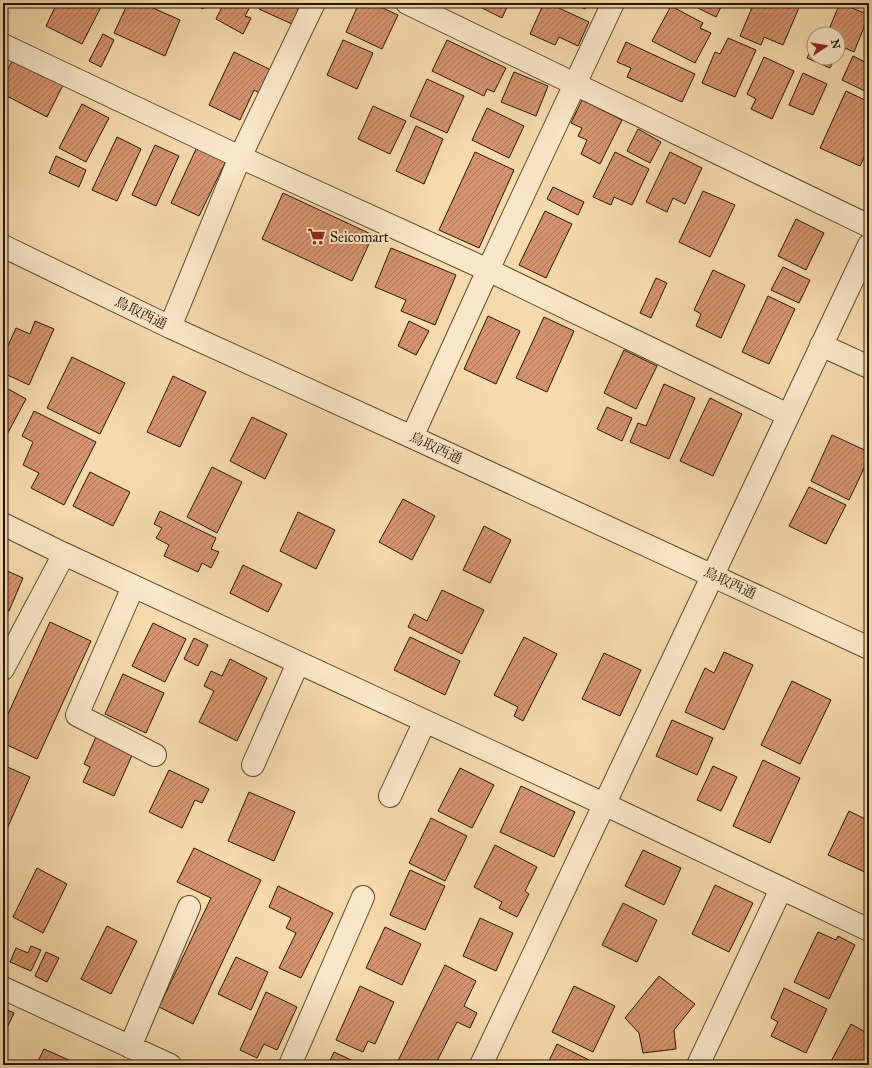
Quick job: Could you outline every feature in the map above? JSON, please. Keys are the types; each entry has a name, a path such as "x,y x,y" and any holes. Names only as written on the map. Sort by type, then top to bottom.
{"street":[{"path":"170,326 240,157 314,3"},
{"path":"412,437 488,270 613,3"},
{"path":"419,6 575,85 869,226"},
{"path":"3,45 240,157 488,270 788,415"},
{"path":"481,1065 869,245"},
{"name":"鳥取西通","path":"3,246 170,326 869,648"},
{"path":"821,345 869,367"},
{"path":"3,524 134,587 604,804 869,930"},
{"path":"3,669 64,554"},
{"path":"134,587 77,715 156,755"},
{"path":"253,765 298,663"},
{"path":"390,796 424,721"},
{"path":"698,1065 781,889"},
{"path":"290,1065 362,897"},
{"path":"130,1047 189,906"},
{"path":"3,988 170,1065"}],"building":[{"path":"57,3 103,3 82,44 46,26"},
{"path":"128,3 142,3 180,20 165,56 114,33"},
{"path":"192,3 206,3 203,9"},
{"path":"224,3 252,3 245,16 251,18 243,34 216,19"},
{"path":"262,3 301,3 292,24 259,9"},
{"path":"359,3 372,3 398,15 382,49 346,32"},
{"path":"472,3 509,3 502,18"},
{"path":"544,3 548,3 589,22 578,46 559,37 555,45 530,34"},
{"path":"572,3 587,3 585,9"},
{"path":"688,3 723,3 716,17"},
{"path":"754,3 801,3 783,45 764,37 761,45 740,36"},
{"path":"840,3 869,15 854,52 846,48 846,26 830,26"},
{"path":"671,6 703,23 700,28 711,33 695,63 652,41"},
{"path":"103,34 114,40 101,67 89,61"},
{"path":"728,38 756,50 735,97 702,83 715,52 720,54"},
{"path":"343,40 373,53 357,89 327,75"},
{"path":"447,40 506,68 494,92 487,89 484,96 432,71"},
{"path":"626,42 695,74 682,102 627,77 631,68 617,62"},
{"path":"234,52 271,70 260,93 254,90 240,120 209,105"},
{"path":"853,56 869,64 869,93 842,80"},
{"path":"764,57 794,71 772,119 751,109 756,99 747,94"},
{"path":"13,59 63,85 47,117 3,94 3,79"},
{"path":"514,72 548,86 536,116 501,102"},
{"path":"803,73 827,84 813,115 789,105"},
{"path":"427,79 464,96 447,133 410,116"},
{"path":"846,91 869,102 869,147 860,166 820,148"},
{"path":"582,100 622,120 600,164 581,154 587,140 578,136 582,128 571,123"},
{"path":"82,104 109,118 86,162 59,148"},
{"path":"373,106 406,121 390,154 358,139"},
{"path":"487,108 524,126 509,158 472,140"},
{"path":"416,126 443,139 424,184 396,171"},
{"path":"638,129 661,142 650,163 627,151"},
{"path":"117,137 141,149 117,201 92,190"},
{"path":"155,145 179,156 156,206 132,195"},
{"path":"197,147 226,161 199,216 171,203"},
{"path":"475,152 514,170 479,248 439,230"},
{"path":"615,152 649,169 632,205 614,197 611,205 593,197"},
{"path":"670,152 702,168 685,204 673,198 667,212 646,202"},
{"path":"56,156 86,170 79,187 49,173"},
{"path":"553,187 584,202 578,215 547,199"},
{"path":"703,191 735,205 710,257 679,242"},
{"name":"Seicomart","path":"283,193 373,235 352,281 262,239"},
{"path":"545,211 572,224 546,278 519,265"},
{"path":"796,219 824,233 806,270 778,256"},
{"path":"391,248 456,275 435,325 401,311 406,300 375,287"},
{"path":"783,267 810,280 799,303 771,290"},
{"path":"713,270 745,285 721,338 696,326 701,314 694,310"},
{"path":"656,278 667,283 651,318 640,313"},
{"path":"768,296 795,309 769,364 742,352"},
{"path":"488,316 520,331 496,384 464,369"},
{"path":"544,317 574,331 547,392 516,378"},
{"path":"35,321 54,329 29,385 3,373 3,357 16,328 30,334"},
{"path":"409,321 429,331 416,355 398,346"},
{"path":"624,350 657,366 636,409 604,393"},
{"path":"72,357 125,383 100,434 47,408"},
{"path":"173,376 206,392 180,447 147,432"},
{"path":"664,384 695,398 669,459 630,442 638,423 646,426"},
{"path":"3,386 26,399 3,442"},
{"path":"710,398 742,414 713,476 680,461"},
{"path":"607,407 632,418 622,441 597,429"},
{"path":"34,411 96,442 64,505 31,488 39,473 23,465 33,442 22,436"},
{"path":"252,417 287,434 265,479 230,461"},
{"path":"832,435 869,452 869,458 849,500 811,481"},
{"path":"212,467 242,482 217,533 187,517"},
{"path":"90,472 130,492 113,526 73,506"},
{"path":"809,487 846,505 826,544 789,526"},
{"path":"403,499 435,516 412,560 379,542"},
{"path":"160,511 216,538 211,549 219,552 211,568 202,563 198,572 164,556 169,545 156,538 162,528 154,524"},
{"path":"298,512 335,530 316,569 280,551"},
{"path":"484,526 511,540 490,583 463,570"},
{"path":"243,565 282,584 268,612 230,593"},
{"path":"3,569 23,578 9,611 3,608"},
{"path":"442,590 484,610 462,654 408,627 414,614 427,621"},
{"path":"50,622 91,641 37,759 3,743 3,725"},
{"path":"153,623 186,639 165,682 132,666"},
{"path":"410,637 460,661 445,695 394,670"},
{"path":"524,637 557,654 523,721 514,716 518,707 494,695"},
{"path":"194,638 208,645 198,666 184,659"},
{"path":"724,652 753,665 724,730 685,712 705,668 714,673"},
{"path":"604,653 641,670 620,716 582,699"},
{"path":"230,659 267,678 237,741 199,722 214,691 204,686 211,671 222,676"},
{"path":"123,674 164,693 146,733 105,714"},
{"path":"792,681 831,700 800,764 761,745"},
{"path":"672,720 713,738 697,775 656,756"},
{"path":"96,737 133,753 114,796 83,782 90,767 84,764"},
{"path":"763,760 800,778 770,843 733,826"},
{"path":"3,765 30,777 3,838"},
{"path":"713,766 737,777 721,811 697,800"},
{"path":"460,768 494,785 472,828 438,811"},
{"path":"169,770 209,789 202,803 195,800 182,828 149,812"},
{"path":"521,786 575,812 554,857 500,832"},
{"path":"249,792 295,812 274,861 228,841"},
{"path":"849,811 869,821 869,874 828,855"},
{"path":"431,818 467,836 445,881 409,863"},
{"path":"495,845 537,867 525,891 529,894 517,917 499,908 502,902 474,887"},
{"path":"194,848 261,880 193,1024 159,1007 211,898 177,882"},
{"path":"643,850 681,868 664,905 625,886"},
{"path":"37,868 67,884 43,933 13,917"},
{"path":"410,870 445,886 425,930 390,915"},
{"path":"715,885 753,903 729,952 692,934"},
{"path":"278,886 333,913 301,978 279,968 296,933 286,928 291,918 269,907"},
{"path":"623,903 657,920 637,962 602,945"},
{"path":"480,918 513,933 496,971 463,956"},
{"path":"107,926 137,941 111,994 81,979"},
{"path":"385,927 421,944 402,985 366,968"},
{"path":"818,932 836,940 838,936 855,945 829,999 794,982"},
{"path":"31,946 41,950 31,971 10,962 16,948 28,953"},
{"path":"46,952 59,958 47,982 35,976"},
{"path":"236,957 268,972 251,1010 218,994"},
{"path":"445,965 476,981 464,1006 477,1013 470,1028 457,1022 435,1065 396,1065"},
{"path":"659,976 695,1004 674,1030 676,1049 643,1053 639,1033 625,1018"},
{"path":"360,986 394,1002 375,1044 368,1041 363,1052 336,1040"},
{"path":"574,986 615,1006 593,1052 552,1032"},
{"path":"784,988 827,1009 806,1053 771,1036 778,1022 771,1018"},
{"path":"266,992 297,1007 277,1050 264,1044 257,1058 240,1050"},
{"path":"3,1008 14,1013 3,1037"},
{"path":"851,1024 869,1034 869,1065 829,1065"},
{"path":"557,1044 591,1061 589,1065 547,1065"},
{"path":"44,1049 80,1065 36,1065"},
{"path":"334,1052 362,1065 328,1065"},
{"path":"757,1061 766,1065 755,1065"}],"place":[{"name":"Seicomart","path":"317,237"}]}
